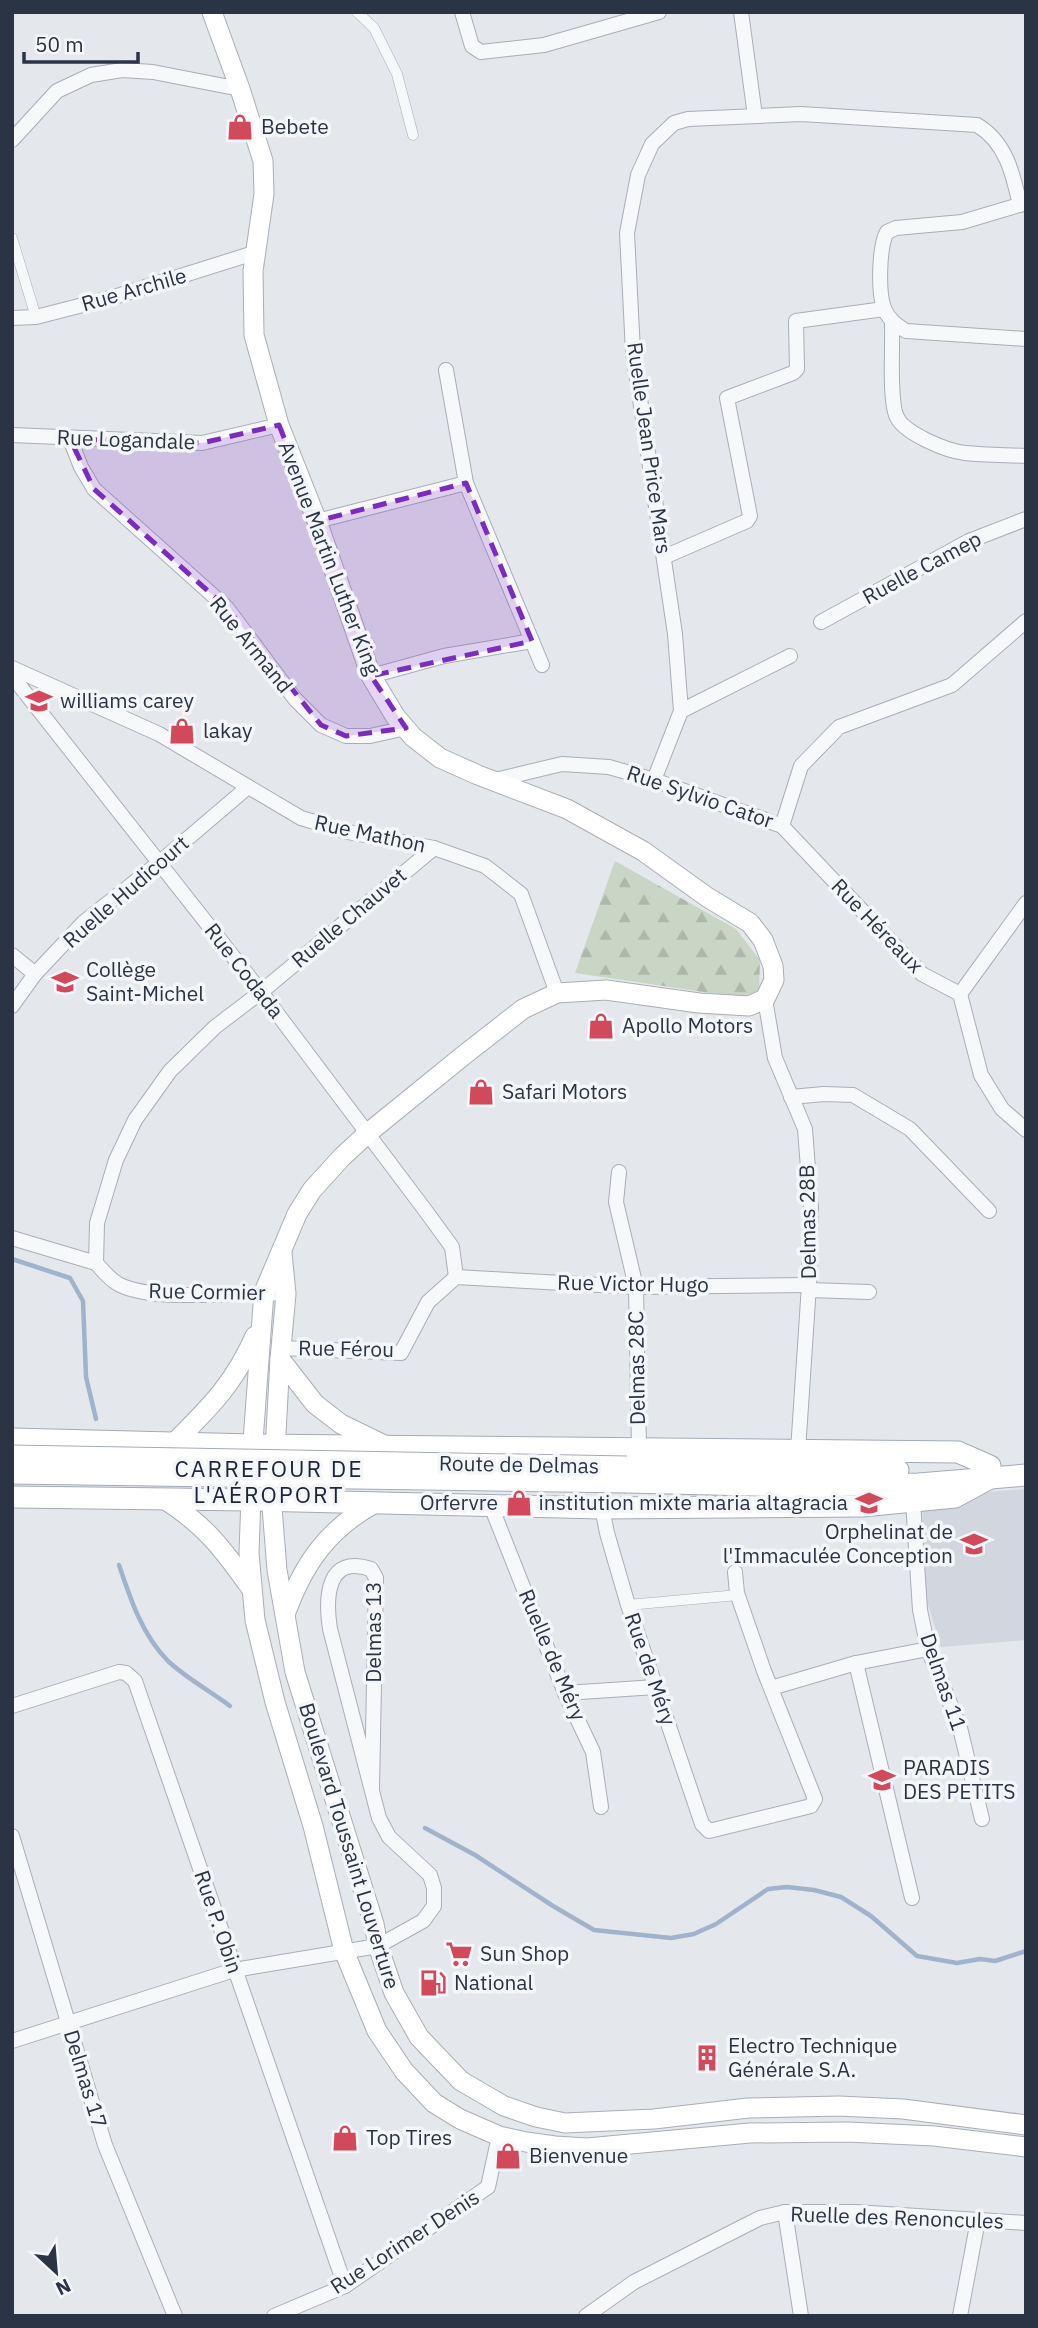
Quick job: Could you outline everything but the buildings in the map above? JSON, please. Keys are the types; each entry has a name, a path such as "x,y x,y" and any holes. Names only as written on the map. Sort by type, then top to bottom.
{"main road":[{"name":"Avenue Martin Luther King","path":"212,12 263,161 264,194 254,253 254,335 279,425 372,676 395,716 413,737 440,758 567,808 643,851 707,897 750,923 763,940 773,966 774,980 765,999"},
{"path":"174,1443 231,1383 247,1354 297,1214 312,1190 368,1133 523,1009 556,993 606,990 699,1003 749,1006 765,999"},
{"path":"276,1439 286,1294 282,1252"},
{"path":"251,1508 262,1308"},
{"path":"280,1353 315,1405 341,1424 386,1446"},
{"path":"12,1439 253,1445 276,1439 386,1446 958,1452 990,1472 954,1497 862,1506 603,1508 273,1501 251,1508 164,1499 12,1497"},
{"name":"Boulevard Toussaint Louverture","path":"276,1439 273,1501 276,1570 295,1672 394,1993 419,2037 461,2081 504,2106 565,2123 654,2119 748,2108 839,2106 903,2109 1026,2124"},
{"name":"Route de Delmas","path":"12,1456 627,1475"},
{"name":"Route de Delmas","path":"990,1472 1026,1464"},
{"name":"Route de Delmas","path":"12,1472 627,1475 916,1470 1026,1475"},
{"path":"164,1499 188,1514 211,1535 226,1552 251,1590"},
{"path":"285,1613 296,1585 329,1537 352,1516 375,1503"},
{"name":"Boulevard Toussaint Louverture","path":"251,1508 249,1553 256,1620 275,1702 313,1826 344,1951 377,2031 404,2071 434,2103 460,2119 499,2136 526,2142 587,2148 750,2133 846,2132 934,2136 1026,2147"}],"street":[{"path":"357,12 374,27 397,74 413,135"},
{"path":"462,12 472,46 481,52 544,45 659,12"},
{"path":"741,12 755,116 800,114 977,125 988,131 1003,150 1023,204 962,222 896,228 887,232 882,240 881,298 888,316 895,414 901,424 914,434 963,453 1026,456"},
{"path":"12,140 57,91 91,75 122,70 153,72 240,89"},
{"name":"Ruelle Jean Price Mars","path":"654,780 681,711 675,634 633,352 627,233 638,175 652,144 674,123 688,119 755,116"},
{"path":"12,238 37,317"},
{"name":"Rue Archile","path":"12,318 37,317 114,297 254,253"},
{"path":"664,557 747,521 750,516 727,398 793,373 797,369 796,321 888,316 906,331 1026,339"},
{"path":"446,370 466,482 542,664"},
{"name":"Rue Logandale","path":"12,435 202,443 279,425"},
{"name":"Rue Armand","path":"70,439 81,467 94,489 227,608 295,699 321,725 346,736 370,736 406,728"},
{"path":"317,522 466,482"},
{"name":"Ruelle Camep","path":"821,622 969,541 1026,519"},
{"name":"Rue Sylvio Cator","path":"495,780 562,764 608,766 782,826 801,766 839,727 951,685 1026,621"},
{"path":"372,676 444,656 532,640"},
{"path":"681,711 790,656"},
{"name":"Rue Mathon","path":"12,668 159,734 301,818 348,832 434,848 485,866 522,894 556,993"},
{"name":"Rue Codada","path":"12,677 160,862 368,1133 452,1247 456,1277"},
{"name":"Ruelle Hudicourt","path":"12,1006 35,974 84,922 248,787"},
{"name":"Rue Héreaux","path":"782,826 922,975 960,994"},
{"name":"Ruelle Chauvet","path":"96,1263 97,1223 117,1160 135,1120 170,1071 215,1027 434,848"},
{"path":"1026,903 960,994 981,1075 1002,1109 1026,1130"},
{"path":"12,955 35,974"},
{"name":"Delmas 28B","path":"765,999 775,1058 805,1129 811,1208 809,1288 798,1451"},
{"path":"791,1097 824,1094 853,1096 876,1109 910,1129 989,1212"},
{"name":"Delmas 28C","path":"619,1172 616,1202 635,1287 639,1449"},
{"path":"12,1238 96,1263"},
{"name":"Rue Cormier","path":"96,1263 119,1284 141,1292 262,1308 286,1294"},
{"name":"Rue Victor Hugo","path":"456,1277 635,1287 809,1288 869,1292"},
{"name":"Rue Férou","path":"280,1353 401,1353 428,1302 456,1277"},
{"name":"Delmas 11","path":"913,1501 920,1610 928,1649 960,1728 982,1819"},
{"name":"Ruelle de Méry","path":"491,1506 565,1693 593,1752 601,1807"},
{"name":"Rue de Méry","path":"603,1508 607,1533 628,1605 705,1828 714,1831 811,1806 815,1802 771,1688"},
{"name":"Delmas 13","path":"372,1788 376,1578 371,1569 357,1564 339,1571 332,1579 329,1587 328,1617 379,1818 389,1837 430,1875 434,1888 434,1906 423,1921 378,1946"},
{"path":"735,1572 738,1595 771,1688 856,1663 928,1649"},
{"path":"628,1605 738,1595"},
{"path":"856,1663 912,1898"},
{"name":"Rue P. Obin","path":"12,1706 119,1672 132,1676 135,1681 345,2286"},
{"path":"565,1693 656,1687"},
{"name":"Delmas 17","path":"12,1836 105,2145 175,2316"},
{"path":"12,2041 234,1970 378,1946"},
{"name":"Rue Lorimer Denis","path":"274,2316 345,2286 488,2187 499,2136"},
{"path":"785,2212 801,2316"},
{"name":"Ruelle des Renoncules","path":"586,2316 634,2282 760,2218 785,2212 855,2212 1026,2223"},
{"path":"960,2316 978,2220"}],"highlighted area":[{"path":"279,425 317,521 466,483 532,641 371,676 406,728 346,736 321,725 227,608 94,489 70,439 202,443"}],"shaded area":[{"name":"Orphelinat de l'Immaculée Conception","path":"1026,1489 1026,1640 941,1647 924,1592 922,1497"}],"green space":[{"path":"615,861 736,929 760,960 759,990 744,998 575,973"}],"waterway":[{"path":"12,1259 70,1278 83,1301 86,1377 96,1419"},
{"path":"119,1565 138,1616 159,1651 182,1673 230,1706"},
{"path":"425,1828 475,1855 594,1930 671,1938 694,1934 716,1924 768,1889 787,1887 841,1897 871,1916 917,1956 957,1963 980,1959 995,1961 1026,1951"}],"place":[{"name":"Bebete","path":"240,127"},
{"name":"williams carey","path":"39,701"},
{"name":"lakay","path":"182,731"},
{"name":"Collège Saint-Michel","path":"65,982"},
{"name":"Apollo Motors","path":"601,1026"},
{"name":"Safari Motors","path":"481,1092"},
{"name":"Orfervre","path":"519,1503"},
{"name":"institution mixte maria altagracia","path":"869,1503"},
{"name":"Orphelinat de l'Immaculée Conception","path":"974,1544"},
{"name":"PARADIS DES PETITS","path":"882,1780"},
{"name":"Sun Shop","path":"459,1954"},
{"name":"National","path":"433,1983"},
{"name":"Electro Technique Générale S.A.","path":"707,2058"},
{"name":"Top Tires","path":"345,2138"},
{"name":"Bienvenue","path":"508,2156"}],"district":[{"name":"CARREFOUR DE L'AÉROPORT","path":"269,1482"}]}
